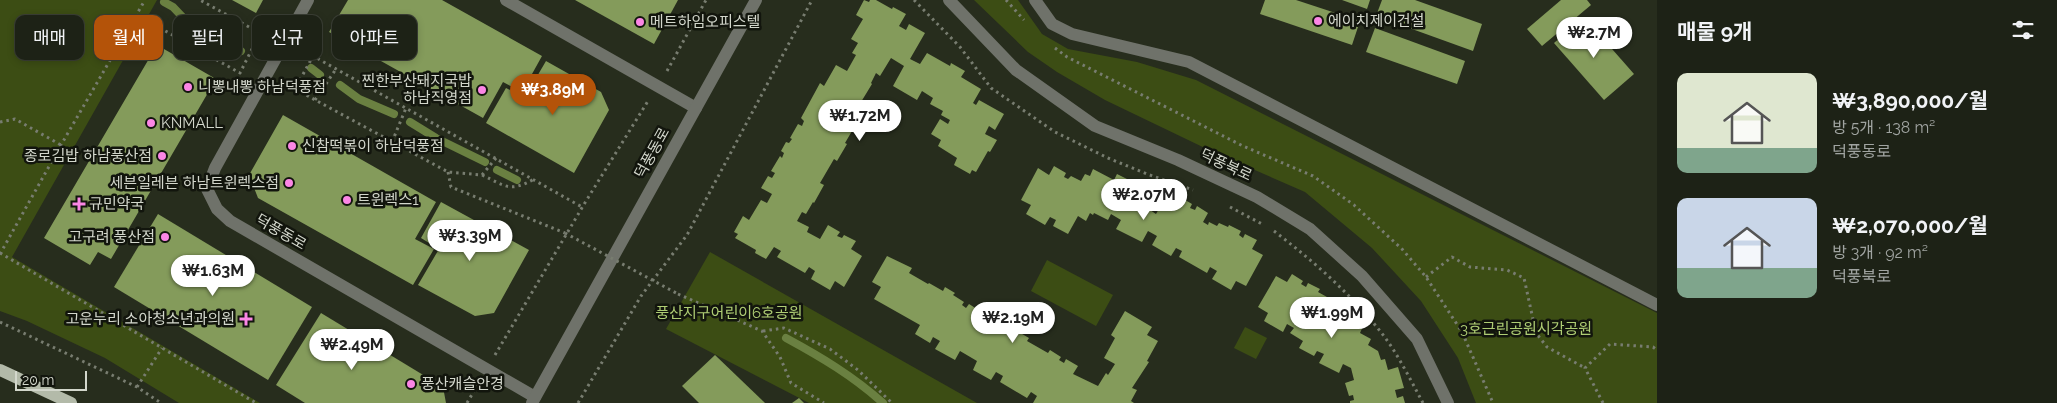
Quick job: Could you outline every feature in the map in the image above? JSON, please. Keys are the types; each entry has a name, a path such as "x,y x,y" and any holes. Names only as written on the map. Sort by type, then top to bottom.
{"main road":[{"path":"0,370 71,403"}],"street":[{"name":"덕풍동로","path":"308,0 215,168 208,189 217,209 230,221 487,369 534,400 756,0"},
{"path":"506,0 696,108"},
{"name":"덕풍북로","path":"950,0 1016,70 1095,126 1178,160 1257,197 1310,230 1362,276 1417,338 1448,403"},
{"path":"1034,0 1052,24 1072,34 1189,62 1657,305"}],"path":[{"path":"137,15 145,0"},
{"path":"163,29 240,72 260,33 200,0"},
{"path":"467,403 582,207 658,86 706,0"},
{"path":"578,403 641,296 687,235 812,0"},
{"path":"914,0 960,47 991,88 1055,132 1132,168 1198,192"},
{"path":"1006,0 1029,24"},
{"path":"1048,42 1067,57 1243,146 1313,176 1354,205 1402,249 1426,277 1462,332 1493,403"},
{"path":"534,179 519,187 510,187 482,175 448,172 295,89 313,56 534,179 582,207"},
{"path":"111,60 0,253 256,403"},
{"path":"315,100 336,69"},
{"path":"392,142 406,108"},
{"path":"0,122 15,119 61,145"},
{"path":"482,175 496,158"},
{"path":"448,172 451,187 565,234 678,294 762,330 784,328 830,349 858,370 892,403"},
{"path":"1224,204 1263,224"},
{"path":"1271,229 1310,259 1336,283 1381,332 1422,403"},
{"path":"1426,277 1452,257 1470,267 1507,270 1524,278 1536,332 1547,347 1584,368 1604,403"},
{"path":"0,322 137,387 161,403"},
{"path":"762,330 780,357 791,383 824,403"},
{"path":"1584,368 1610,344 1652,347 1657,350"},
{"path":"137,387 162,348"}],"green space":[{"path":"0,0 157,0 149,15 94,15 94,60 123,60 12,257 260,403 179,403 105,358 27,321 0,311"},
{"name":"3호근린공원시각공원","path":"974,0 1018,0 1042,34 1068,49 1137,62 1196,80 1657,313 1657,403 1476,403 1458,358 1421,301 1372,248 1305,192 1209,150 1105,100 1057,72 1028,52"},
{"name":"풍산지구어린이6호공원","path":"710,252 977,403 809,403 666,329"},
{"path":"1047,260 1113,295 1096,326 1031,291"},
{"path":"1245,327 1267,338 1256,359 1234,348"}],"building":[{"path":"232,0 263,0 256,13"},
{"path":"348,0 442,0 542,56 522,92 503,82 483,118 379,60 417,60 417,15 339,15"},
{"name":"메트하임오피스텔","path":"575,0 678,0 654,44"},
{"path":"864,0 869,2 870,0 876,0 906,14 899,26 906,30 909,24 925,33 910,59 920,64 927,53 950,66 951,63 965,71 961,77 981,89 973,103 976,105 979,100 1004,114 995,130 989,126 985,134 997,140 976,172 972,170 970,174 954,165 957,158 938,146 941,140 931,134 940,119 948,124 950,120 941,115 943,111 930,104 933,98 922,91 917,100 893,86 904,66 891,58 880,76 876,73 872,84 850,120 838,114 834,121 852,131 837,161 834,159 820,183 824,185 814,203 806,214 802,212 797,221 809,227 807,232 820,239 828,225 840,232 837,236 842,238 844,235 856,241 851,249 862,256 844,287 835,281 830,290 811,279 815,271 809,267 805,273 777,257 781,251 774,247 766,259 755,253 756,250 735,238 738,234 734,232 743,216 749,220 761,200 767,203 772,194 761,188 768,176 772,178 775,173 771,171 780,156 782,158 784,153 781,151 786,142 789,143 792,139 790,138 798,124 802,126 804,121 801,118 820,83 824,86 836,65 847,71 856,55 852,53 858,43 851,39 863,19 856,15"},
{"path":"1265,0 1296,0 1360,21 1352,45 1260,14"},
{"path":"1342,0 1370,0 1367,9"},
{"path":"1382,0 1415,0 1482,24 1473,51 1376,16"},
{"path":"1561,0 1587,0 1591,5 1542,46 1527,29"},
{"path":"1584,17 1634,74 1604,100 1554,43"},
{"path":"1375,28 1465,61 1457,84 1366,52"},
{"name":"KNMALL","path":"163,48 173,54 173,60 183,60 216,79 111,259 98,252 90,265 44,238 148,60 163,60"},
{"path":"546,61 601,92 609,110 574,173 486,123 506,88 525,97"},
{"name":"트윈렉스1","path":"283,115 436,202 415,239 434,249 413,285 258,198 249,175"},
{"path":"1054,166 1066,173 1064,177 1068,179 1071,176 1081,181 1085,174 1090,176 1093,169 1114,180 1117,174 1131,181 1129,184 1153,197 1147,208 1156,214 1164,200 1176,206 1180,197 1192,204 1190,208 1195,210 1197,206 1208,213 1203,222 1208,225 1209,222 1217,226 1219,223 1228,227 1229,225 1241,231 1239,235 1243,238 1245,234 1257,240 1252,249 1263,255 1246,286 1236,281 1231,290 1212,279 1217,271 1210,267 1207,273 1179,257 1182,251 1176,248 1171,256 1152,245 1157,236 1148,231 1142,242 1116,229 1121,220 1111,214 1108,220 1094,213 1093,215 1090,213 1086,221 1078,216 1068,234 1053,226 1056,220 1050,217 1045,225 1026,214 1031,205 1021,200 1038,168 1049,175"},
{"path":"441,202 529,250 494,313 475,316 418,285 439,249 421,238"},
{"path":"158,214 312,307 268,380 114,287"},
{"path":"887,256 912,268 909,273 928,284 943,291 945,287 955,293 953,295 964,302 962,305 966,308 969,304 980,311 976,319 996,331 1001,322 1013,329 1010,333 1015,335 1017,331 1029,338 1027,341 1048,353 1050,350 1061,357 1059,360 1064,363 1066,359 1078,366 1073,374 1098,386 1106,373 1108,375 1115,364 1104,358 1115,338 1111,335 1125,311 1152,327 1147,335 1158,341 1147,361 1149,362 1132,388 1137,390 1131,401 1134,403 1033,403 1037,396 1031,392 1027,398 1000,382 1003,376 996,372 991,380 973,370 977,361 960,351 955,360 935,349 940,341 933,337 930,343 915,334 920,325 874,299 881,287 872,282"},
{"path":"1292,274 1303,281 1301,284 1306,287 1308,283 1320,289 1318,292 1327,297 1325,301 1333,305 1331,308 1348,315 1346,319 1351,321 1353,318 1364,324 1360,333 1371,339 1368,345 1378,351 1381,360 1385,359 1388,370 1398,367 1404,388 1395,390 1397,398 1403,396 1405,403 1350,403 1350,401 1354,400 1353,395 1349,396 1345,383 1354,380 1351,368 1343,364 1339,373 1319,363 1324,354 1317,351 1314,356 1299,348 1303,341 1290,333 1294,328 1287,324 1283,332 1264,321 1268,313 1258,307 1276,276 1287,282"},
{"path":"321,313 443,387 446,403 305,403 276,385"},
{"path":"715,355 765,403 699,403 682,386"},
{"path":"799,398 804,403 792,403"}],"waterway":[{"path":"164,2 173,7 181,15"},
{"path":"311,68 320,75"},
{"path":"340,85 359,99 394,114"},
{"path":"410,122 436,138 485,162"},
{"path":"497,170 517,180"},
{"path":"786,338 812,352 860,384 883,403"}],"place":[{"name":"에이치제이건설","path":"1318,21"},
{"name":"메트하임오피스텔","path":"640,22"},
{"name":"니뽕내뽕 하남덕풍점","path":"188,87"},
{"name":"찐한부산돼지국밥 하남직영점","path":"482,90"},
{"name":"KNMALL","path":"151,123"},
{"name":"신참떡볶이 하남덕풍점","path":"292,146"},
{"name":"종로김밥 하남풍산점","path":"162,156"},
{"name":"세븐일레븐 하남트윈렉스점","path":"289,183"},
{"name":"트윈렉스1","path":"347,200"},
{"name":"규민약국","path":"79,204"},
{"name":"고구려 풍산점","path":"165,237"},
{"name":"고운누리 소아청소년과의원","path":"246,319"},
{"name":"풍산캐슬안경","path":"411,384"}]}
